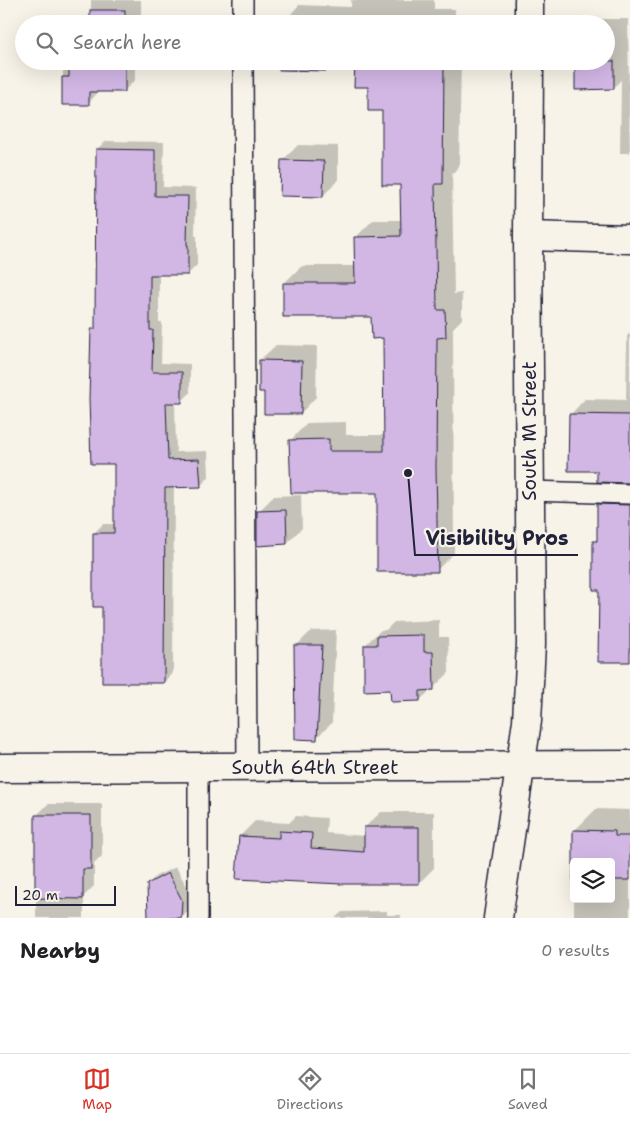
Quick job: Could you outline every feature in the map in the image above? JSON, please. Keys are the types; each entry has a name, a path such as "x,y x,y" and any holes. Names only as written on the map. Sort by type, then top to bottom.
{"street":[{"path":"529,0 529,15"},
{"name":"South M Street","path":"498,918 527,720 531,644 528,236 529,70"},
{"path":"528,236 630,239"},
{"name":"South 64th Street","path":"0,768 630,765"}],"lane":[{"path":"243,0 243,15"},
{"path":"243,70 247,767"},
{"path":"530,492 630,494"},
{"path":"198,767 198,918"}],"building":[{"path":"90,10 125,10 125,15 90,15"},
{"path":"69,70 125,70 125,92 89,92 89,105 62,105 62,77 69,77"},
{"path":"279,70 326,70 326,71"},
{"path":"355,70 444,70 443,184 435,184 437,310 445,310 446,337 437,338 436,467 438,572 377,572 377,493 291,493 289,440 329,439 329,451 384,451 383,338 372,339 371,317 283,317 283,283 355,283 354,237 401,236 400,185 382,185 382,111 368,111 368,87 354,87"},
{"path":"575,70 614,70 614,89 575,90"},
{"path":"96,149 155,150 155,196 188,196 188,275 150,275 150,330 153,330 152,372 182,372 182,403 166,403 168,460 199,459 201,487 165,488 164,683 102,683 102,607 93,607 93,533 114,533 114,464 91,464 89,399 91,329 95,329"},
{"path":"281,160 324,161 323,197 280,196"},
{"path":"259,360 302,361 301,414 264,414 264,392 259,392"},
{"path":"569,414 630,415 630,483 597,482 597,471 568,471"},
{"path":"597,504 630,505 630,662 598,662 599,590 593,590 593,541 597,541"},
{"path":"286,510 287,544 257,546 257,511"},
{"path":"424,635 424,652 433,652 434,690 420,691 420,701 391,702 390,690 364,691 364,645 377,645 377,636"},
{"path":"294,645 322,645 317,740 295,739"},
{"path":"35,815 91,815 91,869 83,869 83,899 35,898"},
{"path":"364,827 419,827 419,884 342,884 236,879 239,836 279,838 279,831 312,833 311,848 364,852"},
{"path":"573,830 615,831 615,836 630,836 630,880 615,880 615,858 573,858"},
{"path":"168,873 182,900 181,918 148,918 147,884"}],"place":[{"name":"Visibility Pros","path":"408,473"}]}
